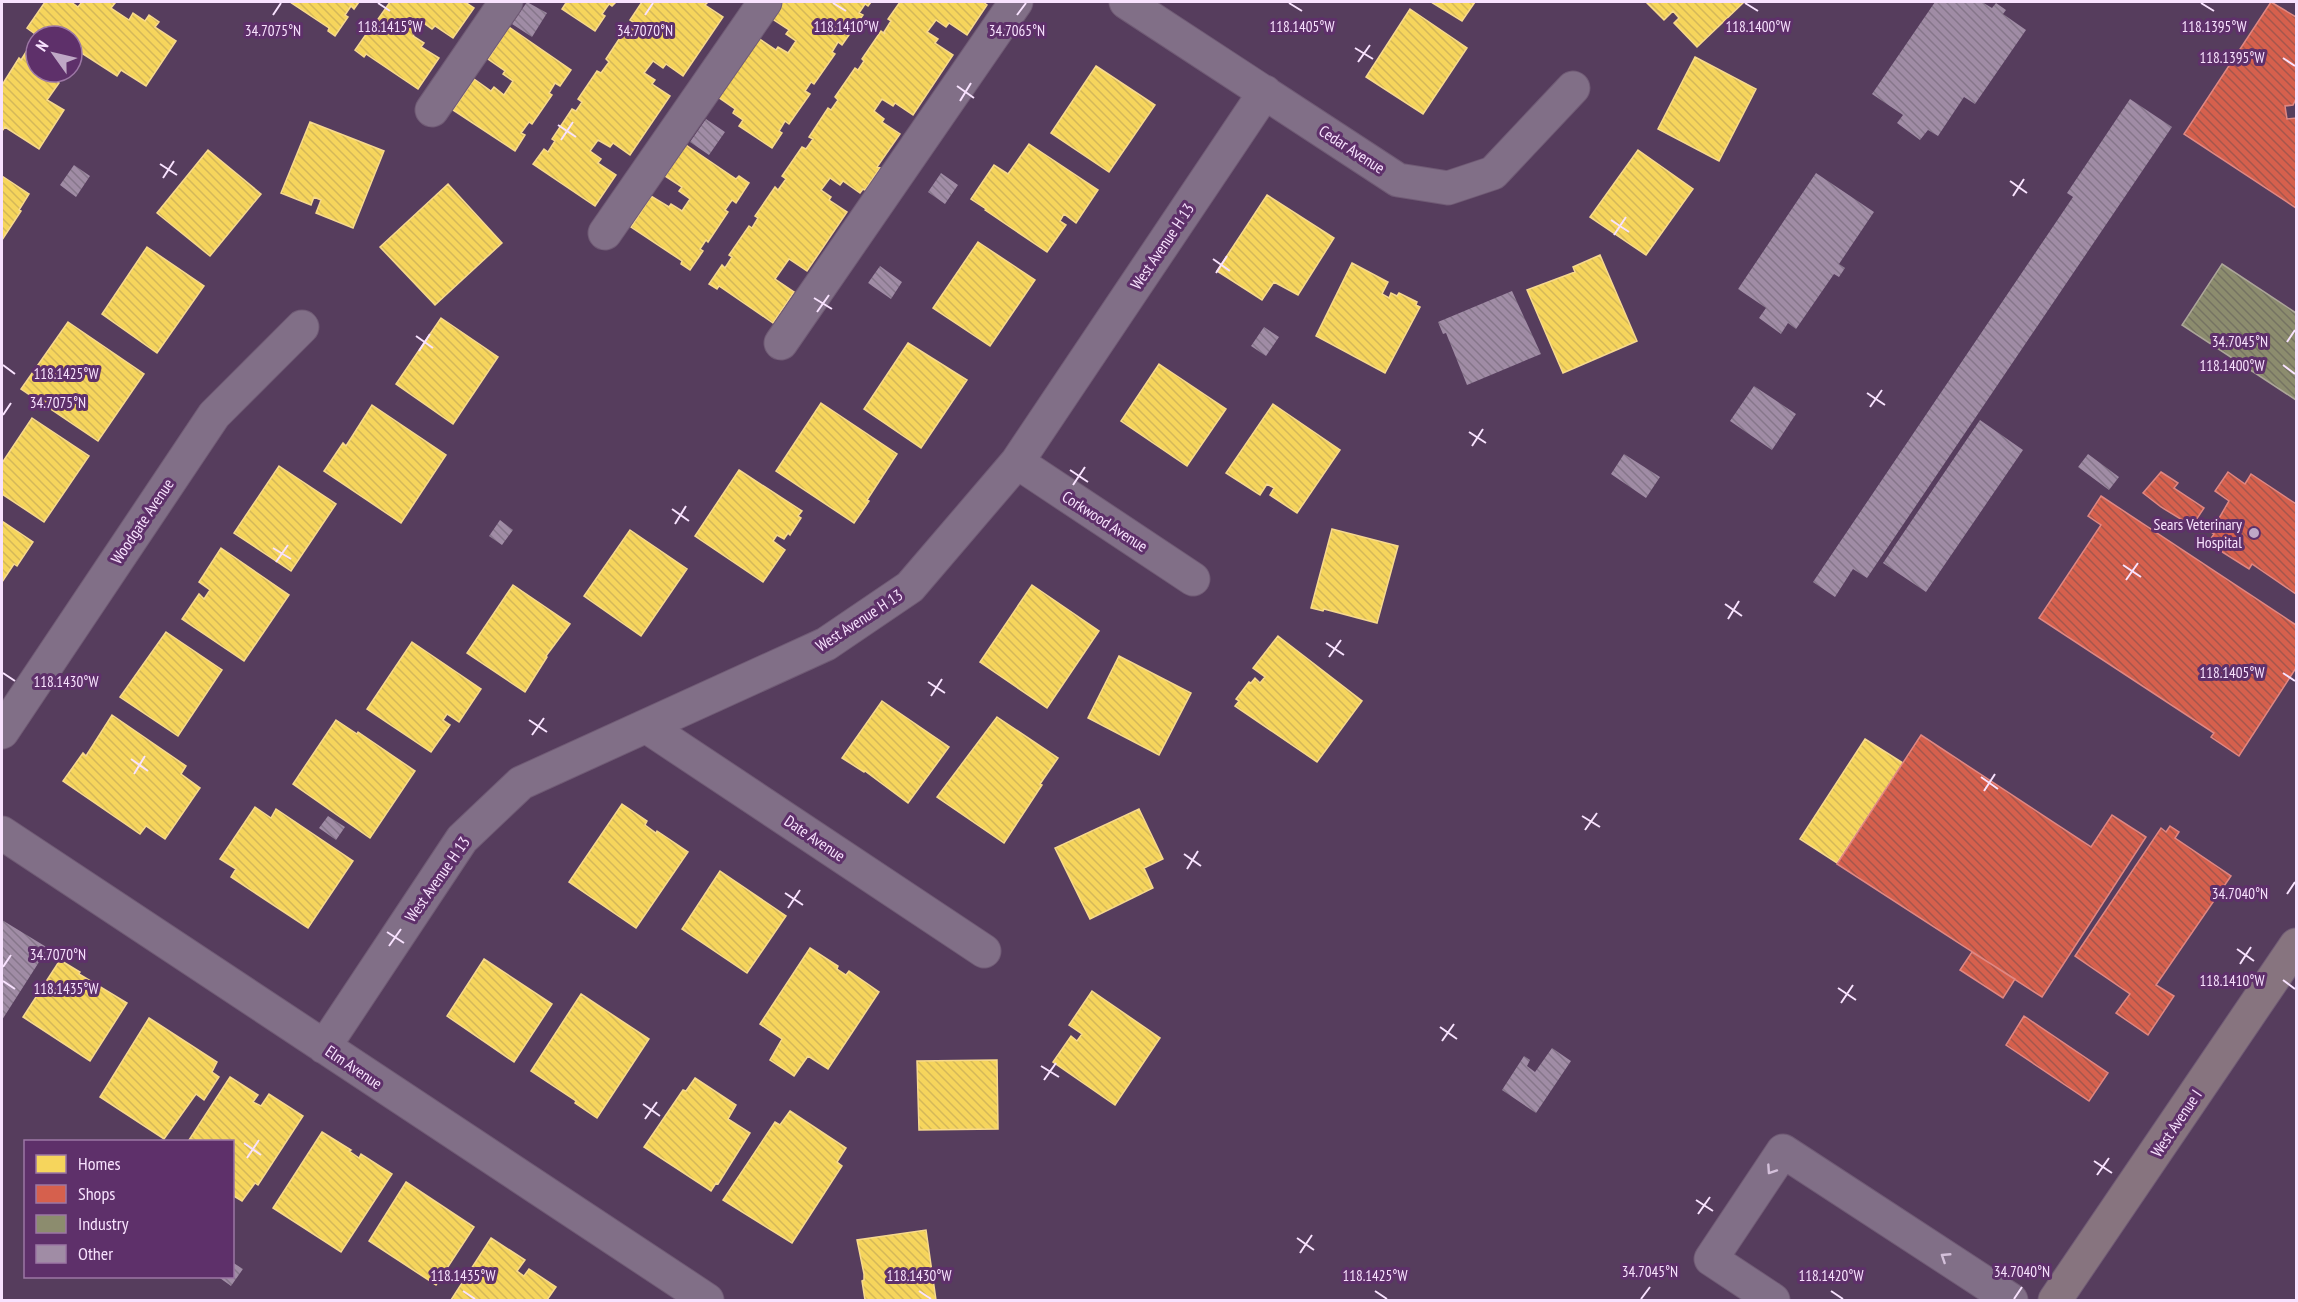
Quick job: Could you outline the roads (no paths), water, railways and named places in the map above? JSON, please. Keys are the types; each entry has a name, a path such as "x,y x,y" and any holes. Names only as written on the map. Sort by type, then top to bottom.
{"main road":[{"name":"West Avenue I","path":"2055,1300 2296,945"}],"street":[{"path":"432,110 506,2"},
{"path":"605,233 765,2"},
{"path":"781,343 1016,2"},
{"name":"Cedar Avenue","path":"1126,2 1398,180 1448,188 1493,173 1573,88"},
{"name":"West Avenue H 13","path":"324,1047 462,839 521,783 826,644 910,587 1017,462 1265,92"},
{"name":"Woodgate Avenue","path":"2,732 214,415 302,327"},
{"name":"Corkwood Avenue","path":"1017,462 1193,579"},
{"name":"Date Avenue","path":"646,726 984,951"},
{"name":"Elm Avenue","path":"2,833 707,1300"},
{"path":"1773,1300 1712,1259 1783,1151 2011,1300"}],"place":[{"name":"Sears Veterinary Hospital","path":"2254,533"}]}
